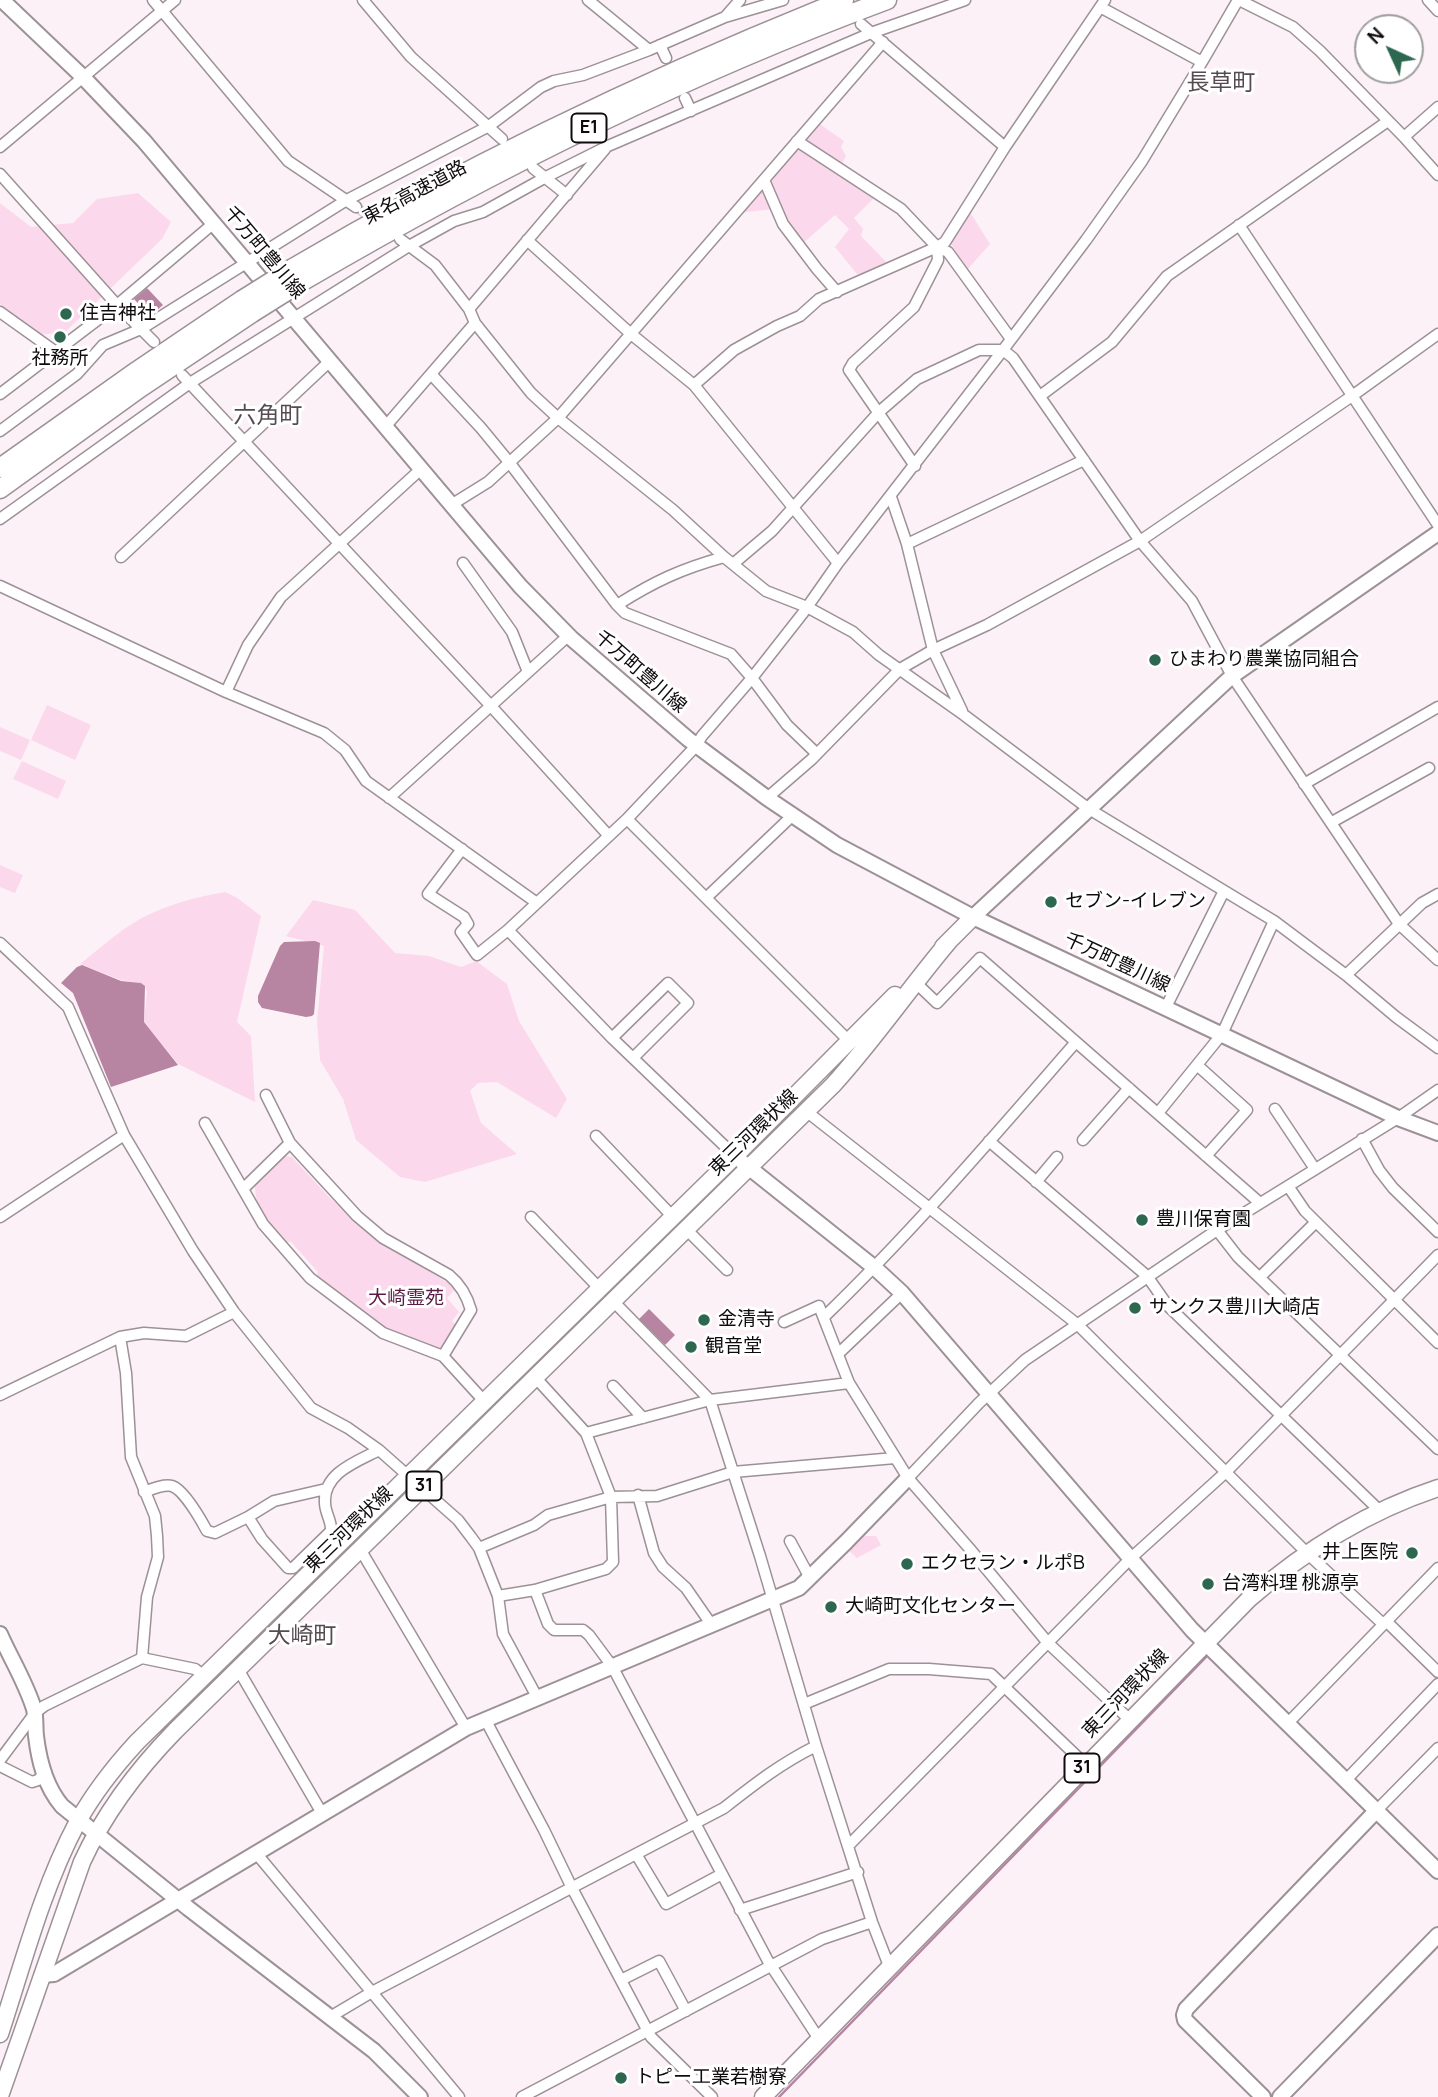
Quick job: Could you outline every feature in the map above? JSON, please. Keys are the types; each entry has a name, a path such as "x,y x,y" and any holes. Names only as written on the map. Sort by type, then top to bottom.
{"highway":[{"name":"東名高速道路","path":"0,468 131,374 247,306 437,186 530,138 660,77 844,0"},
{"name":"東名高速道路","path":"298,274 538,152 667,92 887,0"},
{"name":"東名高速道路","path":"0,489 140,388 247,306"}],"main road":[{"name":"東三河環状線","path":"0,2034 5,2007 52,1878 78,1820 114,1767 136,1742 735,1156 974,917"},
{"name":"東三河環状線","path":"0,2096 70,1891 95,1835 123,1790 154,1753 238,1669 851,1066 950,940"},
{"name":"東三河環状線","path":"763,2097 1249,1599 1308,1553 1380,1511 1438,1488"}],"street":[{"name":"千万町豊川線","path":"2,0 83,77 144,141 520,586 569,635 696,746 837,845 974,917 1398,1118 1438,1133"},
{"path":"153,0 288,161 356,207"},
{"path":"0,147 175,0"},
{"path":"363,0 411,57 502,139"},
{"path":"588,0 649,50"},
{"path":"725,17 740,0"},
{"path":"1,430 77,374 103,345 141,329 345,201 489,126 541,87 554,81 583,75 649,50 725,17 783,0"},
{"path":"0,519 186,379 294,319 409,246 454,221 483,212 608,146 871,33 965,0"},
{"path":"462,849 428,894 464,917 468,925 461,932 477,955 508,930 627,819 696,746 752,678 1086,240 1142,161 1238,0 1293,27 1320,51 1438,175"},
{"path":"1428,0 1438,11"},
{"path":"694,385 734,350 800,316 819,299 945,242 1005,147 1103,4 1202,62"},
{"path":"861,24 1005,147"},
{"path":"452,505 488,482 558,418 883,42"},
{"path":"660,45 666,58"},
{"path":"685,98 691,111"},
{"path":"1404,137 1438,107"},
{"path":"1040,397 1112,342 1167,276 1388,121"},
{"path":"797,141 901,209 937,247 948,252 1011,339"},
{"path":"469,309 608,146"},
{"path":"533,168 567,195"},
{"path":"0,174 117,305 154,342"},
{"path":"764,180 783,224 838,292"},
{"path":"0,394 117,305 214,223"},
{"path":"1239,225 1438,524"},
{"path":"400,239 435,265 469,309 475,323 531,393 558,418 673,510 765,591 807,607 853,632 879,655 1089,809 1275,921 1438,1048"},
{"path":"527,240 631,334 694,385 838,563"},
{"path":"915,466 849,370 853,363 914,307 938,260 937,247"},
{"path":"0,312 57,352"},
{"path":"385,426 475,323"},
{"path":"767,797 812,759 900,669 987,625 1139,541 1438,334"},
{"path":"733,564 772,531 879,412 917,379 979,350 1003,350 1013,358 1139,541 1192,601 1232,676 1399,924 1438,960"},
{"path":"121,556 330,361"},
{"path":"431,374 509,462 617,606 625,613 731,654 787,725 816,753"},
{"path":"186,379 609,836"},
{"path":"908,544 1084,460"},
{"path":"226,692 248,646 281,597 421,469"},
{"path":"891,497 908,544 933,650 964,715"},
{"path":"974,917 1232,676 1438,533"},
{"path":"617,606 647,586 684,568 724,557"},
{"path":"463,563 512,632 528,672"},
{"path":"0,586 226,692 324,733 345,750 366,781 537,903"},
{"path":"389,798 569,635"},
{"path":"1304,785 1438,706"},
{"path":"1332,822 1429,768"},
{"path":"706,897 793,814"},
{"path":"627,819 849,1041"},
{"path":"1166,1007 1224,891"},
{"path":"1346,975 1422,903 1438,894"},
{"path":"1158,1113 1222,1034 1275,921"},
{"path":"508,930 612,1038 735,1156 875,1268 902,1293 1192,1630 1438,1871"},
{"path":"0,943 68,1007 124,1135 193,1251 234,1312 311,1408 348,1428 379,1450 458,1520 479,1548 498,1596 503,1634 537,1697"},
{"path":"915,982 937,1003 980,958 1261,1203"},
{"path":"612,1038 668,983 688,1003 633,1058"},
{"path":"824,1317 931,1208 1076,1042"},
{"path":"1197,1065 1247,1110 1206,1157"},
{"path":"1083,1140 1129,1088"},
{"path":"41,1975 54,1974 466,1728 799,1588 1025,1360 1217,1230 1398,1118 1438,1090"},
{"path":"267,1095 290,1143 357,1216 383,1238 455,1280 468,1298 471,1310 443,1356"},
{"path":"1275,1109 1315,1169"},
{"path":"806,1111 1077,1324 1308,1553 1438,1672"},
{"path":"205,1123 264,1224 310,1278 383,1333 443,1356 484,1401"},
{"path":"0,1217 124,1135"},
{"path":"596,1136 673,1217"},
{"path":"1362,1139 1379,1170 1393,1188 1438,1231"},
{"path":"989,1141 1147,1276 1168,1306 1380,1511"},
{"path":"243,1189 290,1143"},
{"path":"1036,1182 1057,1157"},
{"path":"1289,1186 1305,1211 1438,1343"},
{"path":"531,1217 599,1288"},
{"path":"1260,1278 1316,1222"},
{"path":"686,1229 727,1269"},
{"path":"1217,1230 1238,1257 1438,1449"},
{"path":"849,1845 1131,1558 1226,1472 1438,1255"},
{"path":"838,1354 902,1293"},
{"path":"612,1301 710,1400 817,1746 889,1966"},
{"path":"784,1322 819,1306 849,1383 908,1478 1048,1643 1130,1720"},
{"path":"0,1395 120,1337 144,1333 186,1336 234,1312"},
{"path":"120,1337 126,1373 131,1457 155,1516 158,1557 147,1597 142,1658"},
{"path":"498,1596 535,1590 606,1569 613,1562 611,1497 586,1433 535,1377"},
{"path":"586,1433 710,1400 849,1383"},
{"path":"613,1386 643,1418"},
{"path":"248,1517 262,1539 288,1568 293,1568 331,1531 332,1525 326,1513 326,1489 346,1467 379,1450"},
{"path":"479,1548 534,1525 548,1515 611,1497 657,1496 733,1472 895,1458"},
{"path":"144,1492 164,1486 177,1489 195,1510 206,1531 215,1533 274,1501 326,1489"},
{"path":"638,1495 654,1553 663,1567 686,1588 711,1624"},
{"path":"790,1541 810,1578"},
{"path":"360,1549 466,1728"},
{"path":"1288,1723 1438,1568"},
{"path":"535,1590 548,1624 554,1630 583,1630 612,1666 740,1910 819,2039"},
{"path":"0,1634 31,1700 35,1713 38,1752 52,1794 95,1835 374,2052 420,2097"},
{"path":"0,1760 35,1713 44,1706 142,1658 195,1669 204,1676"},
{"path":"238,1669 323,1815"},
{"path":"804,1704 889,1669 991,1674 1086,1765"},
{"path":"1346,1780 1438,1684"},
{"path":"485,1719 651,2038 712,2097"},
{"path":"330,2017 372,1992 724,1808 787,1761 817,1746"},
{"path":"1264,2097 1185,2020 1186,2009 1438,1748"},
{"path":"0,1766 32,1782 44,1774"},
{"path":"256,1853 459,2097"},
{"path":"636,1854 666,1904 722,1874"},
{"path":"740,1910 858,1872"},
{"path":"522,2097 822,1939 873,1922"},
{"path":"1280,2097 1438,1935"},
{"path":"621,1980 659,1961 686,2011"}],"green space":[{"path":"817,122 844,141 841,147 846,156 841,165 801,140"},
{"path":"797,145 876,196 854,218 863,229 861,236 889,265 861,279 835,247 849,229 835,215 801,245 784,223 766,181"},
{"path":"764,184 774,209 738,213"},
{"path":"138,193 171,222 162,239 65,332 29,336 0,304 0,203 31,227 73,223 97,199"},
{"path":"968,209 990,244 967,270 950,242"},
{"path":"47,705 91,725 75,760 31,740"},
{"path":"0,727 30,740 21,760 0,751"},
{"path":"22,761 66,781 58,799 13,779"},
{"path":"0,865 23,875 15,893 0,887"},
{"path":"225,892 261,916 237,1022 251,1036 255,1102 178,1064 144,1022 147,992 145,986 80,964 121,931 150,914 187,900"},
{"path":"313,900 355,910 395,953 429,956 461,967 476,961 507,984 519,1021 567,1099 556,1118 497,1082 478,1083 470,1091 481,1123 517,1154 425,1182 400,1177 356,1140 343,1099 320,1060 317,1021 324,946 286,936"},
{"name":"大崎霊苑","path":"285,1156 292,1157 330,1198 377,1239 456,1288 447,1298 459,1312 452,1321 456,1325 441,1350 389,1331 318,1279 317,1271 291,1242 286,1242 269,1224 257,1203 255,1186"},
{"path":"860,1536 876,1536 881,1545 857,1558 847,1549"}],"shaded area":[{"path":"147,288 163,305 150,316 134,299"},
{"path":"284,942 320,943 314,1014 306,1017 262,1008 258,996 280,946"},
{"path":"82,965 121,981 141,983 145,986 144,1022 178,1065 111,1087 73,993 61,983"},
{"path":"649,1309 675,1335 665,1345 639,1319"}],"waterway":[{"path":"779,2097 1209,1654"},
{"path":"1283,1728 1367,1812"},
{"path":"1375,1819 1405,1849"}],"tunnel":[{"path":"356,207 378,223"}],"place":[{"name":"住吉神社","path":"66,314"},
{"name":"社務所","path":"60,337"},
{"name":"ひまわり農業協同組合","path":"1155,660"},
{"name":"セブン-イレブン","path":"1051,902"},
{"name":"豊川保育園","path":"1142,1220"},
{"name":"サンクス豊川大崎店","path":"1135,1308"},
{"name":"金清寺","path":"704,1320"},
{"name":"観音堂","path":"691,1347"},
{"name":"井上医院","path":"1412,1553"},
{"name":"エクセラン・ルポB","path":"907,1564"},
{"name":"台湾料理 桃源亭","path":"1208,1584"},
{"name":"大崎町文化センター","path":"831,1607"},
{"name":"トピー工業若樹寮","path":"621,2078"}],"district":[{"name":"長草町","path":"1221,84"},
{"name":"六角町","path":"268,417"},
{"name":"大崎町","path":"302,1637"}]}
